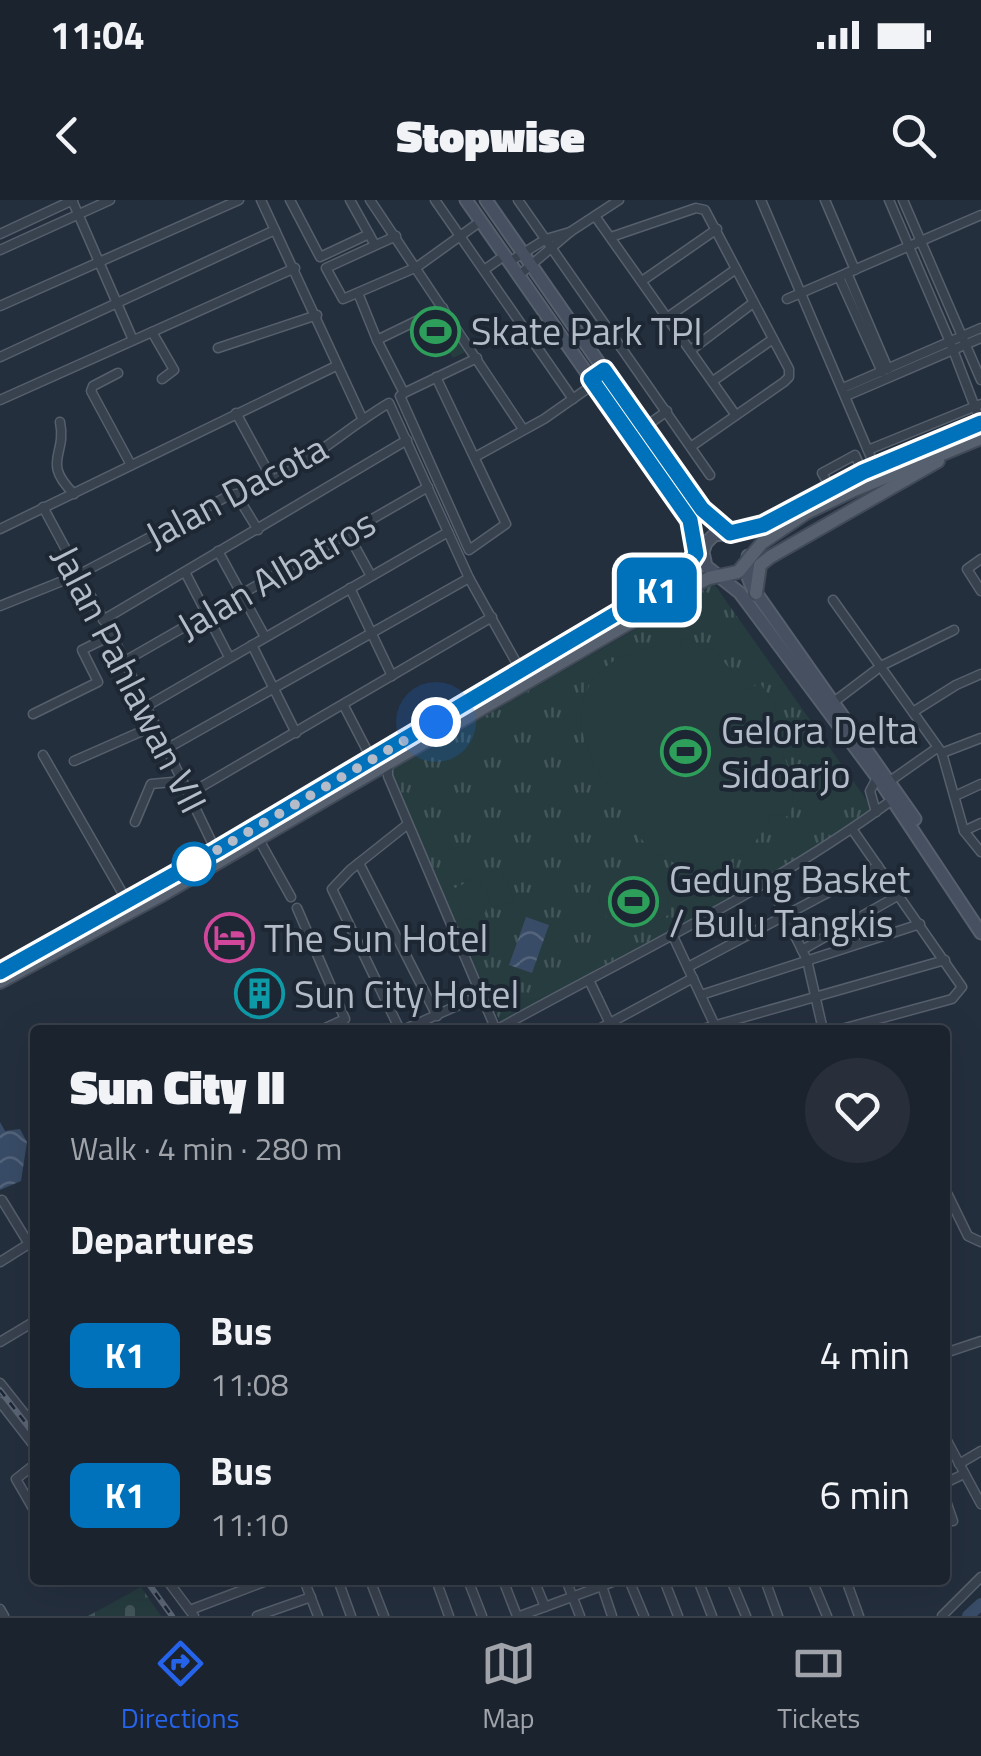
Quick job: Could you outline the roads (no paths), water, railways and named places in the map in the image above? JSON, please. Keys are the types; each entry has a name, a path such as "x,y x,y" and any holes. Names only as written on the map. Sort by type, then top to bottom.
{"main road":[{"path":"466,200 690,520 704,562 740,593 863,750 981,920"},
{"path":"486,200 702,509 730,533"},
{"path":"592,382 604,370"},
{"path":"0,972 127,901 163,887 216,851 378,765 522,670 683,574 701,545 714,535 763,525 830,488 981,423"},
{"path":"0,982 163,887 258,838 690,587 738,572 748,556 777,530 806,513 974,443"},
{"path":"756,593 760,565 770,557 974,443"},
{"path":"748,556 748,577 756,593 835,701 863,750"},
{"path":"884,779 892,800 981,932"}],"street":[{"path":"0,234 73,200 133,340"},
{"path":"0,250 110,200"},
{"path":"0,306 238,200"},
{"path":"261,200 363,420"},
{"path":"290,200 320,257 369,234"},
{"path":"350,200 376,246"},
{"path":"370,200 524,429"},
{"path":"435,200 573,399"},
{"path":"518,200 710,474"},
{"path":"518,276 570,232 619,200"},
{"path":"761,200 868,450 869,470"},
{"path":"825,200 847,273 885,370"},
{"path":"889,200 978,405 981,423"},
{"path":"904,200 981,380"},
{"path":"611,237 696,208 710,214 789,368 789,377 784,382 691,444"},
{"path":"595,216 735,413"},
{"path":"787,299 978,216 981,230"},
{"path":"396,236 326,269 343,299 417,266 481,222"},
{"path":"642,280 717,229"},
{"path":"0,357 275,230"},
{"path":"484,270 570,232"},
{"path":"0,400 295,268"},
{"path":"668,317 736,269"},
{"path":"358,294 376,340 404,393"},
{"path":"692,350 754,303"},
{"path":"376,340 443,308"},
{"path":"218,348 317,315"},
{"path":"844,392 952,346 981,328"},
{"path":"152,332 174,370 162,379"},
{"path":"964,340 981,338"},
{"path":"713,381 773,339"},
{"path":"844,392 885,370 952,346"},
{"path":"436,378 506,524 470,550 400,396 404,393 477,358"},
{"path":"0,529 336,366"},
{"path":"118,373 93,386 91,391 131,465"},
{"path":"475,457 573,399 592,382"},
{"name":"Jalan Dacota","path":"0,606 80,574 272,479 389,403 407,440"},
{"path":"868,450 978,405"},
{"path":"645,427 667,412"},
{"path":"236,414 272,479"},
{"path":"60,422 63,436 54,460 62,482 74,494"},
{"path":"103,620 407,440 469,578 522,670"},
{"name":"Jalan Albatros","path":"125,661 428,487"},
{"path":"236,494 258,530"},
{"name":"Jalan Pahlawan VII","path":"43,507 112,635 216,851"},
{"path":"147,706 448,532"},
{"path":"348,534 371,576"},
{"path":"218,552 265,637"},
{"path":"981,558 967,569 981,591"},
{"path":"184,572 229,657"},
{"path":"168,748 469,578"},
{"path":"350,588 392,676"},
{"path":"832,600 940,750 964,831 981,852"},
{"path":"189,794 492,618"},
{"path":"835,701 878,668 954,630"},
{"path":"33,714 98,682 83,649 112,635"},
{"path":"252,645 296,733"},
{"path":"913,712 981,674"},
{"path":"344,706 408,824 494,1025"},
{"path":"74,761 156,725"},
{"path":"876,812 870,790 884,779 940,750 981,738"},
{"path":"43,754 127,901"},
{"path":"135,822 149,786 183,781"},
{"path":"955,796 981,784"},
{"path":"505,1025 767,879 852,829 892,800"},
{"path":"400,1025 333,892 341,878 408,824"},
{"path":"964,831 981,824"},
{"path":"852,829 961,984 959,994 855,1025"},
{"path":"258,838 291,897"},
{"path":"359,862 437,1016"},
{"path":"688,967 878,866"},
{"path":"767,879 807,960 823,1025"},
{"path":"802,950 899,895"},
{"path":"298,908 346,1018 331,1025"},
{"path":"701,995 920,924"},
{"path":"672,934 715,1025"},
{"path":"722,1025 944,960"},
{"path":"614,1025 693,978"},
{"path":"588,980 610,1025"},
{"path":"414,1025 481,995"},
{"path":"950,1198 968,1236 981,1242"},
{"path":"2,1200 30,1239"},
{"path":"0,1262 30,1243"},
{"path":"0,1342 30,1325"},
{"path":"950,1351 981,1342"},
{"path":"0,1382 30,1421"},
{"path":"0,1402 30,1441"},
{"path":"950,1447 981,1504"},
{"path":"958,1464 981,1451"},
{"path":"30,1468 16,1479 30,1503"},
{"path":"950,1481 964,1474"},
{"path":"950,1512 953,1521"},
{"path":"942,1616 981,1577"},
{"path":"170,1585 192,1613 257,1585"},
{"path":"306,1585 318,1616"},
{"path":"340,1585 351,1616"},
{"path":"372,1585 384,1616"},
{"path":"438,1585 449,1616"},
{"path":"470,1585 482,1616"},
{"path":"505,1585 518,1616 597,1585"},
{"path":"536,1585 545,1607"},
{"path":"568,1585 580,1616"},
{"path":"602,1585 612,1616"},
{"path":"631,1585 644,1616"},
{"path":"666,1585 678,1616"},
{"path":"700,1585 712,1616"},
{"path":"733,1585 746,1616"},
{"path":"767,1585 778,1616"},
{"path":"814,1585 826,1616"},
{"path":"848,1585 859,1616"},
{"path":"256,1616 310,1597"},
{"path":"0,1609 4,1616"}],"water":[{"path":"526,917 549,925 532,973 509,965"},
{"path":"0,1122 5,1131 20,1129 27,1142 21,1181 0,1190"}],"waterway":[{"path":"968,1616 981,1604"}],"railway":[{"path":"0,1390 30,1429"},
{"path":"150,1585 172,1616"}],"place":[{"name":"Skate Park TPI","path":"436,331"},
{"name":"Gelora Delta Sidoarjo","path":"686,752"},
{"name":"Gedung Basket / Bulu Tangkis","path":"634,901"},
{"name":"The Sun Hotel","path":"229,938"},
{"name":"Sun City Hotel","path":"259,994"}]}
